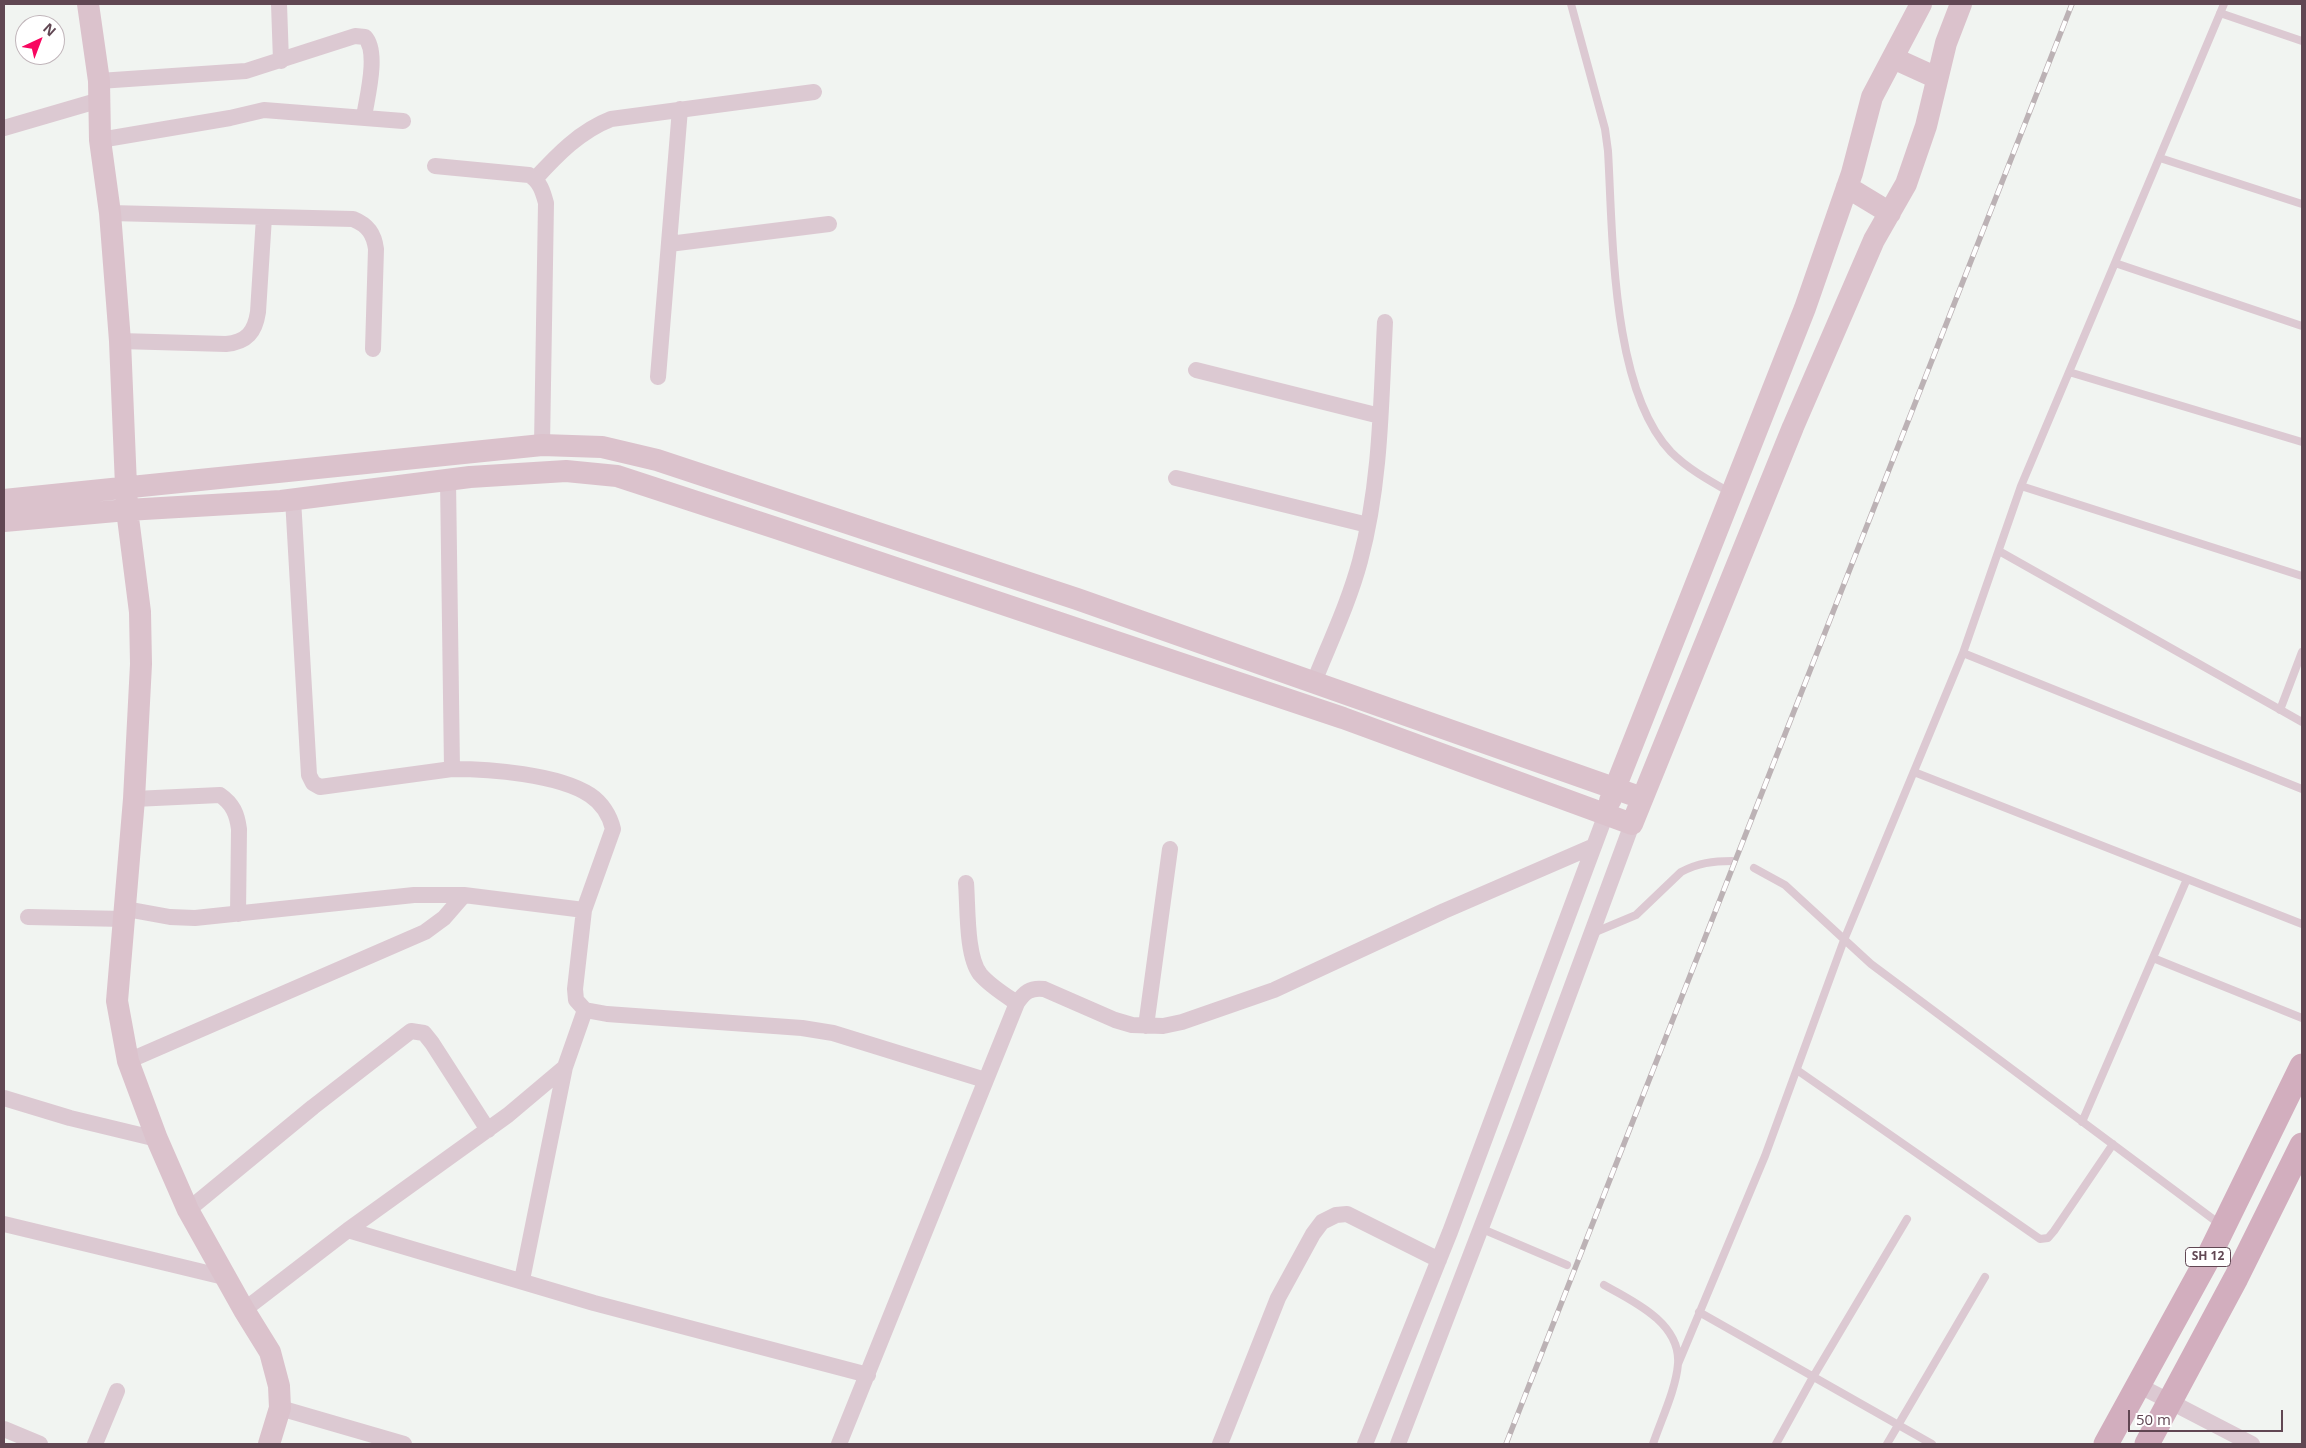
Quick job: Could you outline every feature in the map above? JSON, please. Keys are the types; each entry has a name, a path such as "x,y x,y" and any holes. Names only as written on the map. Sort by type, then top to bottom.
{"main road":[{"path":"88,4 99,91 100,140 110,213 120,341 126,499 140,612 141,664 134,800 126,914 117,1000 128,1061 156,1139 188,1210 228,1278 244,1310 270,1352 279,1386 280,1408 269,1444"},
{"path":"1606,814 1805,308 1847,187 1872,97 1921,4"},
{"path":"4,500 293,499 448,480 566,471 616,476 1343,718 1632,824 1793,427 1874,240 1906,184 1926,126 1937,78 1961,4"},
{"path":"1893,58 1937,78"},
{"path":"1847,187 1890,213"},
{"path":"4,521 126,499 455,452 542,445 602,447 656,460 1077,599 1642,798"},
{"name":"SH 12","path":"2106,1444 2224,1227 2302,1066"},
{"name":"SH 12","path":"2147,1444 2168,1400 2236,1278 2302,1145"}],"street":[{"path":"279,4 281,60"},
{"path":"4,128 99,91 231,73 281,60 355,36 366,37 370,42 372,56 364,117"},
{"path":"535,178 563,150 599,124 622,116 814,92"},
{"path":"658,376 680,108"},
{"path":"100,140 230,118 264,110 404,121"},
{"path":"436,166 529,175 535,178 544,193 546,203 542,445"},
{"path":"110,213 353,219 361,222 368,228 374,238 376,250 373,349"},
{"path":"120,341 226,344 238,343 248,338 256,323 258,312 264,217"},
{"path":"669,244 829,224"},
{"path":"1314,682 1354,579 1368,525 1380,416 1385,322"},
{"path":"1196,370 1380,416"},
{"path":"1176,478 1368,525"},
{"path":"448,480 452,769"},
{"path":"293,499 309,775 313,783 320,787 452,769 503,771 569,785 591,795 601,804 611,819 613,829 584,910 574,989 576,1000 585,1010 607,1014 817,1030 986,1080"},
{"path":"134,800 220,795 229,801 237,815 239,828 238,914"},
{"path":"1365,1444 1439,1260 1606,814"},
{"path":"1398,1444 1632,824"},
{"path":"839,1444 1017,1003 1025,993 1035,988 1044,989 1114,1020 1146,1026 1182,1022 1259,997 1594,846"},
{"path":"1146,1026 1170,849"},
{"path":"966,883 972,952 976,966 980,974 1017,1003"},
{"path":"28,917 126,914 194,918 414,895 464,895 584,910"},
{"path":"128,1061 425,932 444,918 464,895"},
{"path":"522,1280 565,1067 585,1010"},
{"path":"188,1210 313,1106 411,1031 424,1034 432,1043 488,1130"},
{"path":"244,1310 348,1230 488,1130 565,1067"},
{"path":"4,1098 78,1120 156,1139"},
{"path":"1220,1444 1278,1298 1313,1234 1322,1222 1336,1215 1347,1214 1439,1260"},
{"path":"4,1224 228,1278"},
{"path":"348,1230 594,1302 868,1375"},
{"path":"2138,1385 2252,1444"},
{"path":"95,1444 117,1391"},
{"path":"280,1408 404,1444"},
{"path":"4,1429 40,1444"}],"lane":[{"path":"1570,4 1604,129 1608,151 1618,307 1634,385 1643,410 1670,451 1702,476 1732,494"},
{"path":"1652,1444 1678,1364 1765,1156 1844,940 1963,652 2022,486 2224,4"},
{"path":"2220,13 2302,41"},
{"path":"2160,158 2302,204"},
{"path":"2116,263 2302,326"},
{"path":"2069,372 2302,442"},
{"path":"2022,486 2302,576"},
{"path":"1999,551 2302,722"},
{"path":"1963,652 2302,789"},
{"path":"2280,710 2302,652"},
{"path":"1914,772 2302,924"},
{"path":"1591,934 1636,916 1681,872 1708,862 1732,861"},
{"path":"1754,868 1785,885 1871,964 2224,1227"},
{"path":"2082,1122 2187,879"},
{"path":"2153,958 2302,1018"},
{"path":"1797,1070 2040,1239 2048,1238 2054,1231 2112,1144"},
{"path":"1776,1444 1813,1377 1907,1219"},
{"path":"1480,1228 1567,1265"},
{"path":"1886,1444 1985,1277"},
{"path":"1604,1285 1651,1313 1668,1330 1675,1345 1678,1364"},
{"path":"1699,1312 1932,1444"}],"railway":[{"path":"1506,1444 2072,4"}]}
